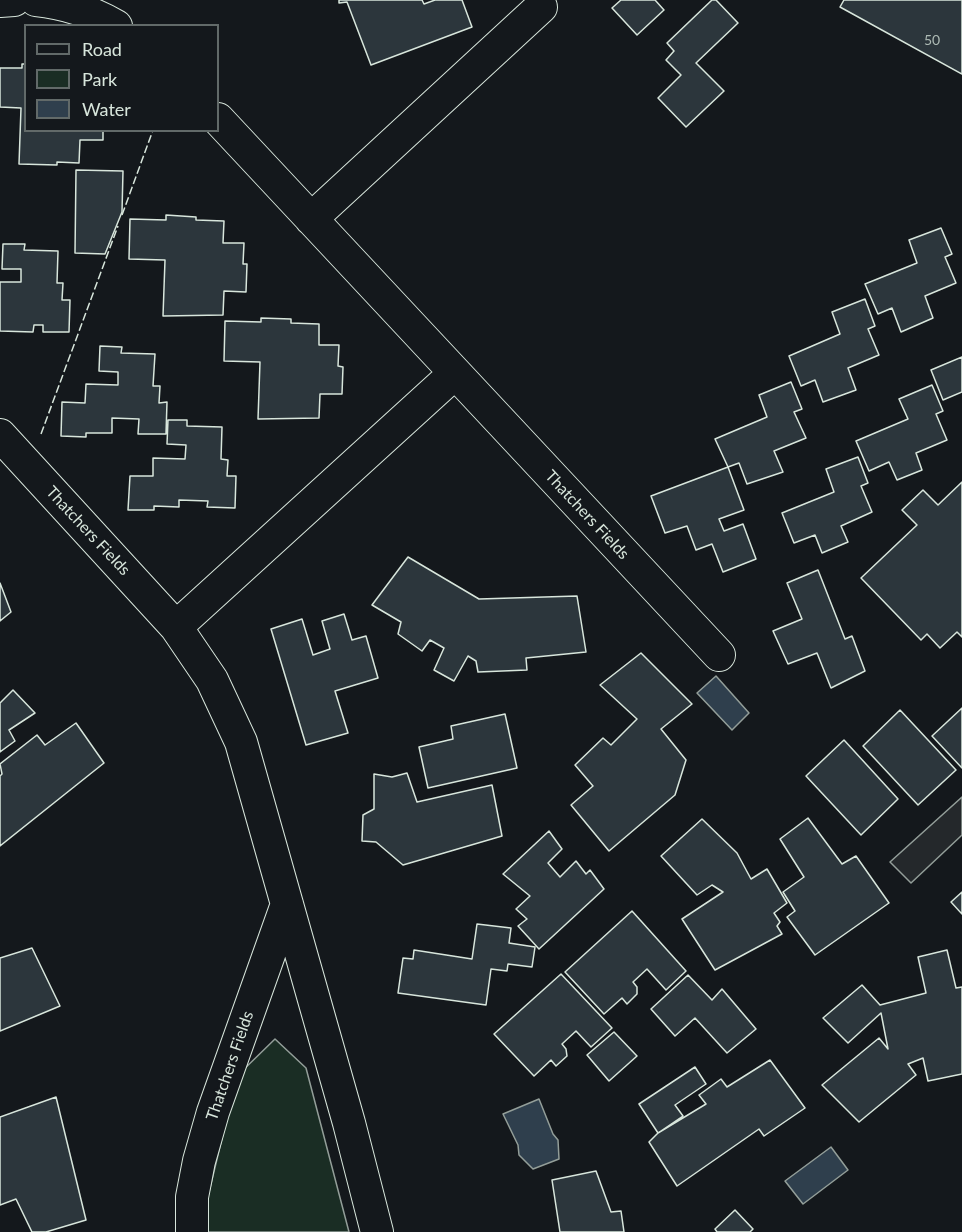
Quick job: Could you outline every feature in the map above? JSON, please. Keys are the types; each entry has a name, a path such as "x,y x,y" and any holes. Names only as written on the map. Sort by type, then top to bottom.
{"street":[{"path":"0,1 14,0"},
{"path":"36,0 60,3 92,13 112,24"},
{"path":"311,219 541,7"},
{"name":"Thatchers Fields","path":"219,120 454,375 719,655"},
{"path":"176,627 454,375"},
{"name":"Thatchers Fields","path":"0,435 176,627 212,680 241,742 377,1232"},
{"name":"Thatchers Fields","path":"192,1232 192,1197 210,1122 287,904"}],"green space":[{"path":"275,1039 306,1068 349,1232 208,1232 204,1213 237,1076"}],"shaded area":[{"path":"962,797 962,835 911,883 890,862"}],"water":[{"path":"716,676 749,713 732,730 697,693"},
{"path":"539,1099 553,1134 558,1140 559,1159 533,1169 519,1155 518,1145 503,1114"},
{"path":"831,1147 848,1170 803,1204 785,1181"}],"building":[{"path":"339,0 422,0 424,4 435,0 462,0 472,27 371,65 347,2 339,3"},
{"path":"621,0 655,0 664,10 637,35 612,8"},
{"path":"712,0 716,0 738,23 696,63 724,91 686,127 658,98 681,75 666,60 674,51 667,43"},
{"path":"844,0 962,0 962,74 840,7"},
{"path":"24,64 24,132 103,132 103,140 80,140 79,163 19,164 21,108 0,107 0,68 22,68"},
{"path":"76,170 123,171 122,212 105,254 75,253"},
{"path":"166,215 196,217 196,220 224,221 223,243 244,243 243,264 247,264 246,292 224,291 223,315 163,316 165,260 129,259 130,219 166,220"},
{"path":"941,228 952,254 945,257 956,283 925,296 933,318 901,332 892,308 878,314 865,284 917,263 909,240"},
{"path":"3,244 25,244 24,250 58,251 57,283 63,283 62,300 70,300 69,332 43,332 43,325 34,325 33,332 0,331 0,282 21,282 21,269 2,269"},
{"path":"865,299 875,326 868,329 879,355 848,368 856,390 823,402 815,380 801,386 789,356 840,334 832,312"},
{"path":"261,318 291,319 291,323 319,324 319,345 339,345 338,366 343,367 342,394 320,394 319,418 258,419 260,362 224,361 225,321 261,322"},
{"path":"100,346 122,347 121,353 155,354 153,386 160,386 159,403 167,402 166,434 138,434 139,419 112,418 112,433 86,433 86,437 61,436 62,402 85,403 86,384 118,385 118,372 99,371"},
{"path":"962,357 962,392 943,400 931,370"},
{"path":"791,382 802,409 794,412 806,438 774,451 783,472 747,484 739,463 728,467 715,439 767,417 759,395"},
{"path":"932,385 943,411 936,414 947,440 916,453 922,470 897,480 889,462 869,471 856,441 908,419 899,399"},
{"path":"168,420 187,420 187,426 222,427 221,459 228,460 227,476 236,476 235,508 207,507 208,501 179,500 179,507 154,506 154,510 128,510 130,476 153,476 153,458 185,459 186,445 167,444"},
{"path":"858,457 868,483 861,486 872,512 841,526 848,542 822,553 815,535 794,543 782,513 834,492 826,469"},
{"path":"728,467 744,510 719,519 724,531 743,524 756,559 723,572 712,544 696,550 687,526 665,533 651,496"},
{"path":"962,482 962,637 957,632 940,648 927,634 921,640 861,578 917,525 902,510 923,490 938,505"},
{"path":"408,557 479,599 577,596 586,652 526,658 527,670 478,672 476,661 468,656 454,681 434,670 444,648 430,640 422,651 398,634 401,622 372,605"},
{"path":"818,570 845,639 852,636 865,671 831,688 817,653 788,664 773,631 802,619 787,583"},
{"path":"0,583 11,612 0,621"},
{"path":"344,614 352,640 366,636 378,678 335,691 348,733 306,745 271,629 302,619 313,655 330,649 322,621"},
{"path":"641,653 692,704 661,729 686,760 675,795 609,851 571,805 593,786 575,765 603,738 611,745 637,719 600,685"},
{"path":"13,690 35,713 9,730 15,741 0,752 0,703"},
{"path":"962,708 962,768 932,736"},
{"path":"900,710 956,770 918,805 863,746"},
{"path":"505,714 517,768 428,788 419,747 453,739 451,726"},
{"path":"76,723 104,763 0,846 0,776 2,774 0,764 37,735 45,745"},
{"path":"844,740 898,799 861,835 806,776"},
{"path":"407,773 417,802 492,785 502,836 403,865 376,842 362,841 363,815 374,809 374,774 392,777"},
{"path":"808,818 842,864 856,856 889,903 815,955 787,917 795,911 783,892 804,877 780,839"},
{"path":"702,819 737,853 751,879 767,869 787,903 774,913 780,922 777,926 782,934 715,970 682,919 723,892 712,885 697,895 661,856"},
{"path":"549,831 562,849 548,863 560,877 576,861 586,874 590,870 604,889 539,949 518,926 527,919 516,909 530,896 503,874"},
{"path":"962,892 962,914 951,902"},
{"path":"632,911 686,971 666,990 647,969 633,982 637,987 637,994 627,1004 622,998 604,1014 565,972"},
{"path":"477,924 511,928 509,943 535,947 532,967 508,964 507,971 491,969 486,1005 398,993 403,958 413,959 414,950 472,959"},
{"path":"32,948 60,1006 0,1031 0,958"},
{"path":"947,950 956,988 962,987 962,1074 928,1081 923,1058 908,1064 916,1075 859,1122 822,1085 879,1038 888,1049 881,1013 848,1043 823,1018 862,985 880,1005 926,993 918,957"},
{"path":"561,974 612,1028 591,1047 576,1031 562,1044 567,1056 556,1066 551,1060 534,1076 494,1034"},
{"path":"688,975 712,1000 722,989 756,1029 727,1053 695,1018 675,1036 651,1009"},
{"path":"614,1032 637,1056 609,1081 587,1055"},
{"path":"770,1060 805,1108 764,1136 759,1129 677,1186 649,1142 658,1133 706,1104 699,1095 721,1079 727,1087"},
{"path":"695,1067 706,1084 675,1105 683,1116 658,1133 639,1104"},
{"path":"56,1097 86,1220 46,1232 32,1232 16,1199 0,1205 0,1117"},
{"path":"596,1171 611,1212 621,1211 624,1232 560,1232 552,1180"},
{"path":"735,1210 753,1229 750,1232 717,1232 715,1229"}],"fence":[{"path":"122,215 152,132"},
{"path":"41,434 118,226"}]}
